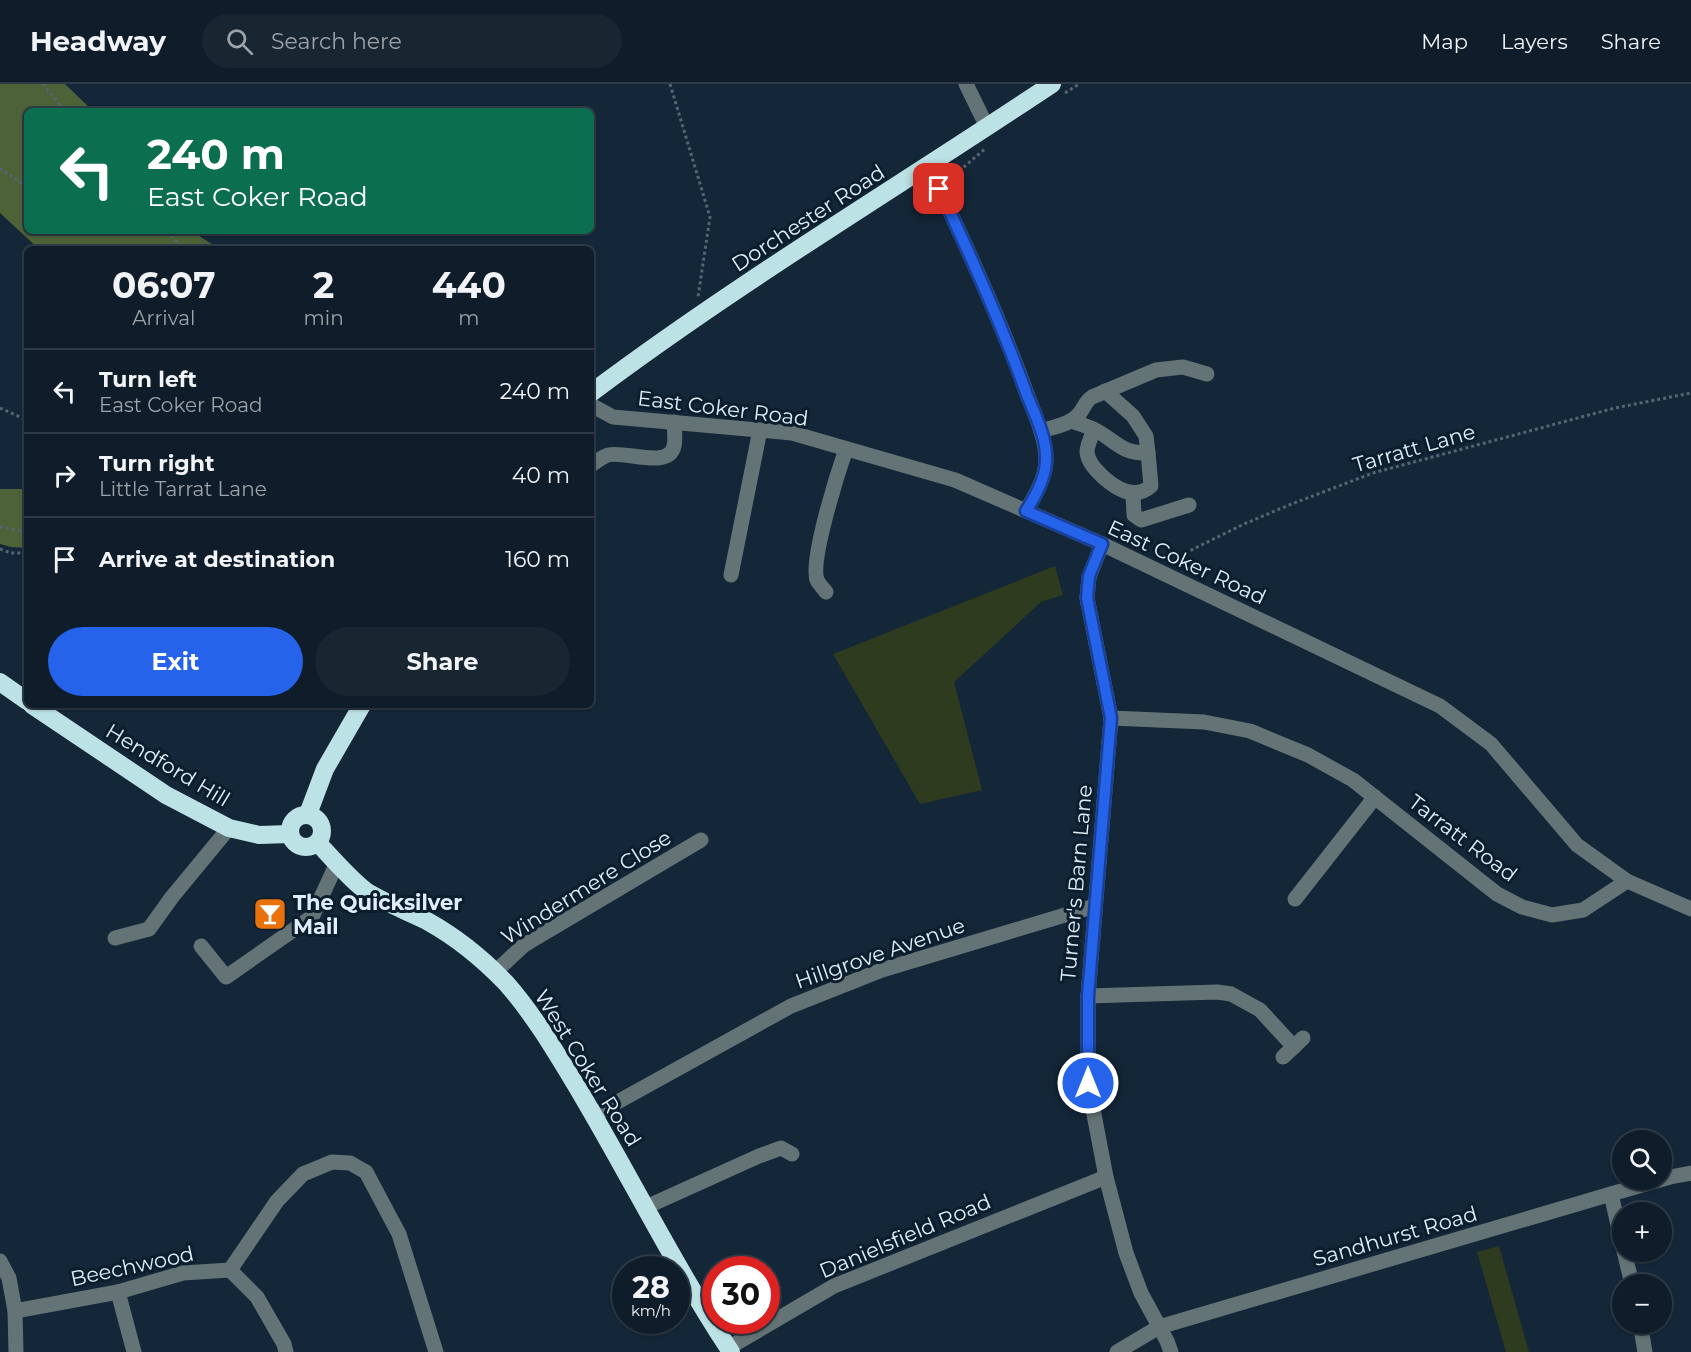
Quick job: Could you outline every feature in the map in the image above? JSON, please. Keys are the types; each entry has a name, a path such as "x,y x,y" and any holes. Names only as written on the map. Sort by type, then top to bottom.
{"highway":[{"name":"Dorchester Road","path":"594,391 652,348 1052,84"},
{"path":"0,682 24,699"},
{"name":"Hendford Hill","path":"36,708 166,795 229,828 259,835 290,834"},
{"path":"308,814 325,769 360,708"},
{"path":"308,814 317,819 322,828 318,843 308,847 293,841 290,834 294,820 298,816 308,814"},
{"name":"West Coker Road","path":"318,843 365,890 427,921 453,937 495,972 523,1004 594,1115 729,1350"}],"street":[{"path":"966,84 987,127"},
{"path":"928,166 978,272 1041,432 1046,462 1042,478 1026,511"},
{"path":"1041,432 1071,421 1079,414 1086,401 1156,370 1183,367 1207,374"},
{"path":"1094,430 1087,450 1093,467 1114,488 1133,493 1146,490 1151,486 1146,436 1133,416 1105,391"},
{"name":"East Coker Road","path":"594,407 613,417 792,433 955,480 1102,544 1440,706 1491,744 1576,845 1627,881 1691,909"},
{"path":"1071,421 1094,430 1124,450 1148,453"},
{"path":"594,463 608,455 619,454 650,459 665,457 672,453 674,447 674,422"},
{"path":"731,575 760,430"},
{"path":"826,592 817,580 816,567 830,496 846,449"},
{"path":"1133,493 1134,515 1141,520 1189,505"},
{"name":"Turner's Barn Lane","path":"1102,544 1089,576 1087,598 1111,718 1088,996 1088,1083 1106,1177 1126,1253 1141,1293 1171,1352"},
{"name":"Tarratt Road","path":"1111,718 1204,722 1250,731 1308,755 1353,780 1497,894 1522,907 1552,915 1583,910 1627,881"},
{"name":"Tarratt Road","path":"1295,899 1375,797"},
{"path":"115,938 149,929 172,897 229,828"},
{"name":"Windermere Close","path":"495,972 529,942 701,840"},
{"path":"201,946 226,977 312,917 337,863"},
{"name":"Hillgrove Avenue","path":"594,1115 791,1006 882,970 1095,906"},
{"path":"1088,996 1217,992 1232,994 1260,1010 1293,1047"},
{"path":"646,1207 781,1148 792,1155"},
{"path":"286,1352 284,1344 257,1297 230,1270 277,1201 303,1174 332,1162 350,1163 366,1172 399,1234 436,1352"},
{"name":"Sandhurst Road","path":"1117,1352 1159,1327 1611,1194 1691,1173"},
{"name":"Danielsfield Road","path":"729,1350 834,1286 1106,1177"},
{"path":"1611,1194 1613,1202"},
{"path":"0,1261 9,1278 15,1311 16,1352"},
{"name":"Beechwood","path":"15,1311 118,1293 183,1273 230,1270"},
{"path":"118,1293 134,1352"},
{"path":"1642,1334 1645,1352"}],"path":[{"path":"43,84 63,108"},
{"path":"670,84 710,217 698,297"},
{"path":"0,168 24,186"},
{"path":"163,234 171,236 181,246"},
{"name":"Tarratt Lane","path":"1159,572 1169,562 1244,524 1373,473 1615,408 1691,393"},
{"path":"0,408 24,419"},
{"path":"0,527 24,531"},
{"path":"0,549 11,553 24,553"}],"green space":[{"path":"0,84 65,84 90,108 24,108 24,234 196,234 215,246 36,246 0,213"},
{"path":"0,489 24,489 24,548 0,544"},
{"path":"1055,566 1063,595 1041,602 954,682 982,790 920,804 833,654"},
{"path":"1499,1246 1529,1352 1506,1352 1477,1252"}],"place":[{"name":"The Quicksilver Mail","path":"270,914"}],"route":[{"path":"939,189 978,272 1042,434 1046,462 1042,478 1026,511 1102,544 1089,576 1087,598 1111,718 1088,996 1088,1083"}]}
